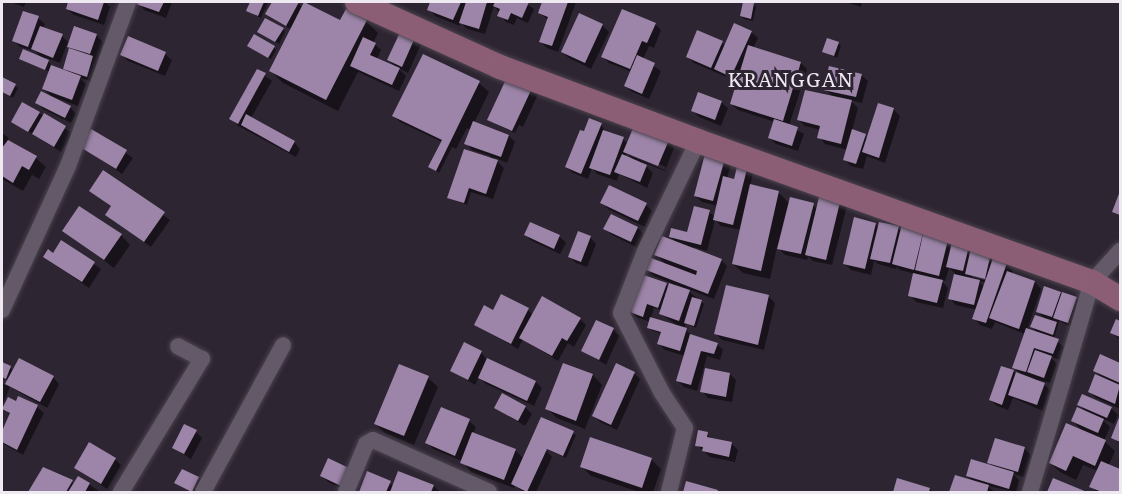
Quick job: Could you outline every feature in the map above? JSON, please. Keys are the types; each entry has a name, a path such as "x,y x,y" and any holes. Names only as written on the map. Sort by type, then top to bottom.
{"street":[{"path":"2,310 68,166 128,2"},
{"path":"357,2 500,67 698,141 1092,282 1120,299"},
{"path":"669,492 685,428 662,393 621,313 645,251 698,141"},
{"path":"1030,492 1092,282 1120,251"},
{"path":"203,492 283,345"},
{"path":"121,492 202,358 178,346"},
{"path":"346,492 366,444 373,440 489,492"}],"building":[{"path":"68,2 104,2 98,20 66,9"},
{"path":"137,2 164,2 159,12 136,4"},
{"path":"250,2 264,2 258,16 246,11"},
{"path":"272,2 299,2 286,26 265,14"},
{"path":"304,2 340,20 346,9 367,20 326,100 269,71"},
{"path":"430,2 461,2 453,20 427,10"},
{"path":"466,2 487,2 479,29 459,23"},
{"path":"495,2 529,2 522,18 511,13 508,20 497,16 500,9 493,6"},
{"path":"542,2 568,2 552,46 539,42 548,17 538,13"},
{"path":"743,2 754,3 751,19 740,16"},
{"path":"622,9 656,23 647,43 642,41 630,69 601,57"},
{"path":"23,11 39,16 28,47 12,41"},
{"path":"579,13 603,24 585,63 561,52"},
{"path":"265,18 284,28 275,42 257,32"},
{"path":"734,23 752,31 731,77 714,69"},
{"path":"40,26 63,34 53,58 31,49"},
{"path":"74,26 97,34 90,54 67,47"},
{"path":"403,26 417,33 402,67 387,60"},
{"path":"697,30 723,41 711,68 686,57"},
{"path":"254,34 275,46 268,58 247,46"},
{"path":"128,36 166,52 158,71 120,55"},
{"path":"363,37 376,43 370,55 400,68 392,85 350,66"},
{"path":"827,38 839,42 834,56 822,52"},
{"path":"748,45 801,62 783,121 730,104"},
{"path":"69,48 93,56 87,77 63,69"},
{"path":"23,49 49,60 45,70 19,59"},
{"path":"423,54 480,81 436,171 428,167 442,140 392,116"},
{"path":"637,55 655,63 642,94 624,86"},
{"path":"51,65 81,76 72,100 42,89"},
{"path":"829,66 862,74 856,97 823,90"},
{"path":"257,69 266,73 238,124 229,119"},
{"path":"508,75 533,86 512,131 487,120"},
{"path":"2,77 16,84 10,96 2,92"},
{"path":"805,90 852,100 841,144 817,138 820,126 797,120"},
{"path":"41,91 71,106 65,118 35,103"},
{"path":"698,92 722,101 715,120 691,111"},
{"path":"22,102 40,112 28,132 11,122"},
{"path":"878,103 894,108 879,158 862,152"},
{"path":"44,113 66,126 54,147 32,134"},
{"path":"246,114 295,141 289,152 241,125"},
{"path":"589,118 602,123 581,174 565,167 580,130 584,131"},
{"path":"774,119 798,127 792,146 768,138"},
{"path":"473,121 509,135 501,157 464,144"},
{"path":"634,126 669,140 658,166 623,152"},
{"path":"91,129 127,150 116,169 80,147"},
{"path":"852,129 866,134 856,164 843,160"},
{"path":"603,130 624,137 610,175 589,168"},
{"path":"8,140 37,156 29,170 22,166 13,183 2,176 2,148"},
{"path":"464,149 498,160 486,194 469,188 464,203 447,198"},
{"path":"706,150 726,155 713,201 694,196"},
{"path":"622,154 647,165 640,182 614,172"},
{"path":"738,163 748,165 733,225 713,220 723,176 734,179"},
{"path":"103,170 165,212 144,242 105,215 111,206 89,191"},
{"path":"750,184 779,191 761,271 732,264"},
{"path":"609,185 647,203 638,221 600,203"},
{"path":"1120,191 1120,215 1112,212"},
{"path":"820,193 841,198 826,260 805,255"},
{"path":"790,197 814,203 801,254 777,249"},
{"path":"79,206 122,234 104,260 62,231"},
{"path":"694,206 710,210 701,245 669,237 671,228 687,232"},
{"path":"611,214 638,227 631,242 603,229"},
{"path":"854,217 876,223 865,269 843,264"},
{"path":"530,222 560,235 554,249 524,235"},
{"path":"879,222 899,226 890,263 870,259"},
{"path":"902,224 924,229 914,270 892,264"},
{"path":"924,230 949,236 939,276 915,270"},
{"path":"578,231 591,236 581,262 568,257"},
{"path":"662,236 722,259 708,294 646,270 651,258 696,275 697,271 654,255"},
{"path":"61,240 95,262 82,282 43,257 48,249 53,253"},
{"path":"952,242 969,246 963,271 946,267"},
{"path":"971,248 991,253 985,279 965,274"},
{"path":"993,258 1007,263 986,323 972,319"},
{"path":"1007,271 1035,281 1019,329 989,318"},
{"path":"913,273 943,280 937,303 908,296"},
{"path":"641,274 667,283 658,308 647,304 643,317 627,311"},
{"path":"954,274 980,280 974,305 948,299"},
{"path":"669,283 690,290 679,321 659,314"},
{"path":"726,285 769,295 758,345 714,334"},
{"path":"1044,286 1061,292 1052,317 1036,312"},
{"path":"1062,292 1077,297 1068,323 1053,318"},
{"path":"501,294 529,308 511,344 474,325 484,305 493,310"},
{"path":"542,296 581,318 567,341 562,338 552,356 519,338"},
{"path":"692,297 702,300 694,326 684,323"},
{"path":"1035,315 1057,322 1053,335 1030,327"},
{"path":"650,317 687,328 680,351 657,344 661,332 647,328"},
{"path":"1116,319 1120,321 1120,337 1110,333"},
{"path":"596,320 614,328 599,360 581,351"},
{"path":"1026,328 1059,339 1053,354 1034,348 1026,372 1012,368"},
{"path":"690,334 718,343 714,354 701,351 691,385 676,381"},
{"path":"464,342 482,351 468,380 450,371"},
{"path":"1035,350 1052,356 1044,378 1027,372"},
{"path":"1100,354 1120,363 1120,383 1093,371"},
{"path":"19,358 54,376 40,402 5,384"},
{"path":"487,358 536,381 527,401 478,378"},
{"path":"2,362 11,366 6,379 2,377"},
{"path":"563,363 593,374 576,421 545,409"},
{"path":"616,363 635,372 611,425 592,416"},
{"path":"399,364 429,376 404,436 374,424"},
{"path":"1001,366 1014,370 1002,405 989,400"},
{"path":"705,368 730,373 726,397 700,392"},
{"path":"1016,372 1045,383 1037,405 1008,395"},
{"path":"1095,374 1120,385 1115,404 1088,392"},
{"path":"502,393 526,406 518,421 494,408"},
{"path":"1082,394 1112,407 1107,418 1077,405"},
{"path":"18,396 38,405 17,450 2,442 2,431 10,413 2,409 8,397 16,401"},
{"path":"441,407 470,419 455,456 425,443"},
{"path":"1077,407 1104,419 1098,433 1071,421"},
{"path":"1120,415 1120,442 1111,438"},
{"path":"541,417 574,431 563,456 547,449 527,492 511,484"},
{"path":"1066,423 1106,440 1095,466 1073,456 1066,471 1049,463"},
{"path":"184,424 197,430 184,454 172,448"},
{"path":"698,430 708,432 707,437 732,442 729,457 702,451 703,447 695,446"},
{"path":"472,432 516,449 504,480 460,463"},
{"path":"590,437 652,458 642,488 580,467"},
{"path":"995,438 1025,447 1018,472 987,463"},
{"path":"89,442 116,458 101,484 74,468"},
{"path":"328,458 351,469 343,487 320,476"},
{"path":"971,459 1014,472 1009,489 966,476"},
{"path":"1101,461 1120,469 1120,492 1102,492 1089,487"},
{"path":"43,467 73,480 66,492 28,492"},
{"path":"182,469 199,477 192,492 174,483"},
{"path":"367,471 391,481 386,492 359,492"},
{"path":"398,471 434,485 431,492 390,492"},
{"path":"955,475 989,485 987,492 949,492"},
{"path":"78,476 90,483 85,492 68,492"},
{"path":"897,478 930,488 929,492 893,492"},
{"path":"1053,478 1087,492 1047,492"},
{"path":"686,481 718,490 717,492 683,492"}],"district":[{"name":"KRANGGAN","path":"791,79"}]}
